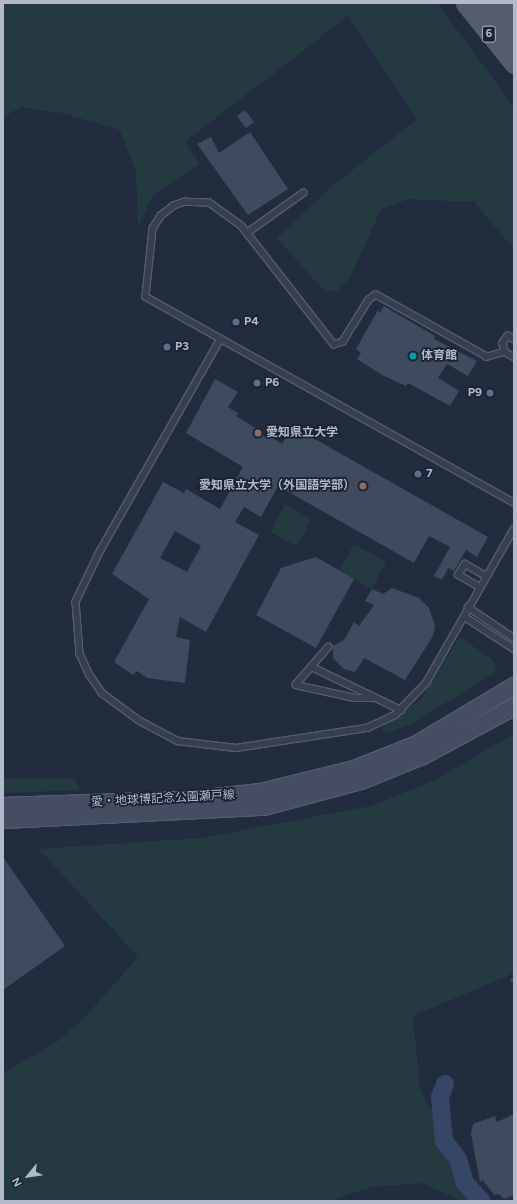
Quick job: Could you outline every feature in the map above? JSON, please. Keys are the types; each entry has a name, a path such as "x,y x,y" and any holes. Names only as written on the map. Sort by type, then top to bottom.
{"main road":[{"name":"6","path":"465,3 514,64"},
{"name":"6","path":"484,3 514,41"},
{"name":"6","path":"500,3 514,19"},
{"name":"愛・地球博記念公園瀬戸線","path":"3,806 188,800 262,792 354,769 415,745 514,686"},
{"name":"愛・地球博記念公園瀬戸線","path":"3,820 264,807 361,781 403,765 514,706"}],"lane":[{"path":"247,233 303,193"},
{"path":"514,357 505,352 487,357 376,294 369,300 343,342 334,345 323,336 247,233 208,203 196,201 174,206 161,216 153,229 146,298 514,503"},
{"path":"505,352 503,343 508,336 514,340"},
{"path":"221,340 101,550 76,602 80,654 90,675 102,693 158,733 209,746 236,748 367,728 401,710 426,683 464,617 468,607 514,529"},
{"path":"480,587 458,575 465,564 486,576"},
{"path":"468,607 514,638"},
{"path":"464,617 514,649"},
{"path":"329,647 296,685 355,698 374,698"},
{"path":"312,667 401,710"}],"green space":[{"path":"3,3 437,3 514,107 514,249 474,202 408,199 381,209 351,275 339,290 325,292 277,238 330,188 417,119 348,16 185,142 200,164 153,195 138,226 136,173 120,130 62,113 21,107 3,117"},
{"path":"285,505 311,519 297,546 270,532"},
{"path":"354,544 386,562 371,589 339,571"},
{"path":"460,637 494,661 496,672 413,723 385,734 382,728 420,700"},
{"path":"514,734 514,973 413,1016 420,1090 484,1201 454,1201 456,1198 422,1183 372,1187 328,1201 3,1201 3,1073 58,1041 86,1016 138,957 39,849 201,838 371,806 433,781"},
{"path":"3,778 73,778 81,790 3,793"}],"building":[{"path":"245,110 254,122 246,128 237,116"},
{"path":"250,132 288,189 248,215 197,144 211,137 219,153"},
{"name":"体育館","path":"384,306 435,336 434,339 477,361 468,376 447,364 438,378 459,391 450,406 408,383 406,386 382,375 357,359 361,353 356,349 378,310 380,313"},
{"path":"215,379 238,392 228,407 238,413 236,416 282,444 294,423 315,435 313,438 488,537 477,557 466,550 454,571 448,568 442,580 434,576 450,547 429,536 414,563 278,486 261,517 244,507 235,522 259,535 206,632 180,617 176,637 190,640 185,683 147,678 137,671 133,675 114,662 149,599 112,574 163,482 184,493 186,489 220,509 243,467 186,433","holes":["175,531 201,546 187,572 160,558"]},
{"path":"316,557 354,579 316,648 256,615 281,568"},
{"path":"392,588 419,598 429,608 435,626 433,636 405,680 364,658 355,672 344,669 333,658 333,646 344,640 354,622 359,626 374,605 365,601 372,589 383,594"},
{"path":"3,857 65,946 3,990"},
{"path":"514,1114 514,1195 504,1199 499,1194 494,1195 483,1180 480,1182 471,1134 473,1124 495,1116 497,1122"}],"waterway":[{"path":"445,1084 440,1097 444,1141 458,1159 465,1183 482,1201"}],"place":[{"name":"P4","path":"236,322"},
{"name":"P3","path":"167,347"},
{"name":"体育館","path":"413,356"},
{"name":"P6","path":"257,383"},
{"name":"P9","path":"490,393"},
{"name":"愛知県立大学","path":"258,433"},
{"name":"7","path":"418,474"},
{"name":"愛知県立大学（外国語学部）","path":"363,486"}]}
